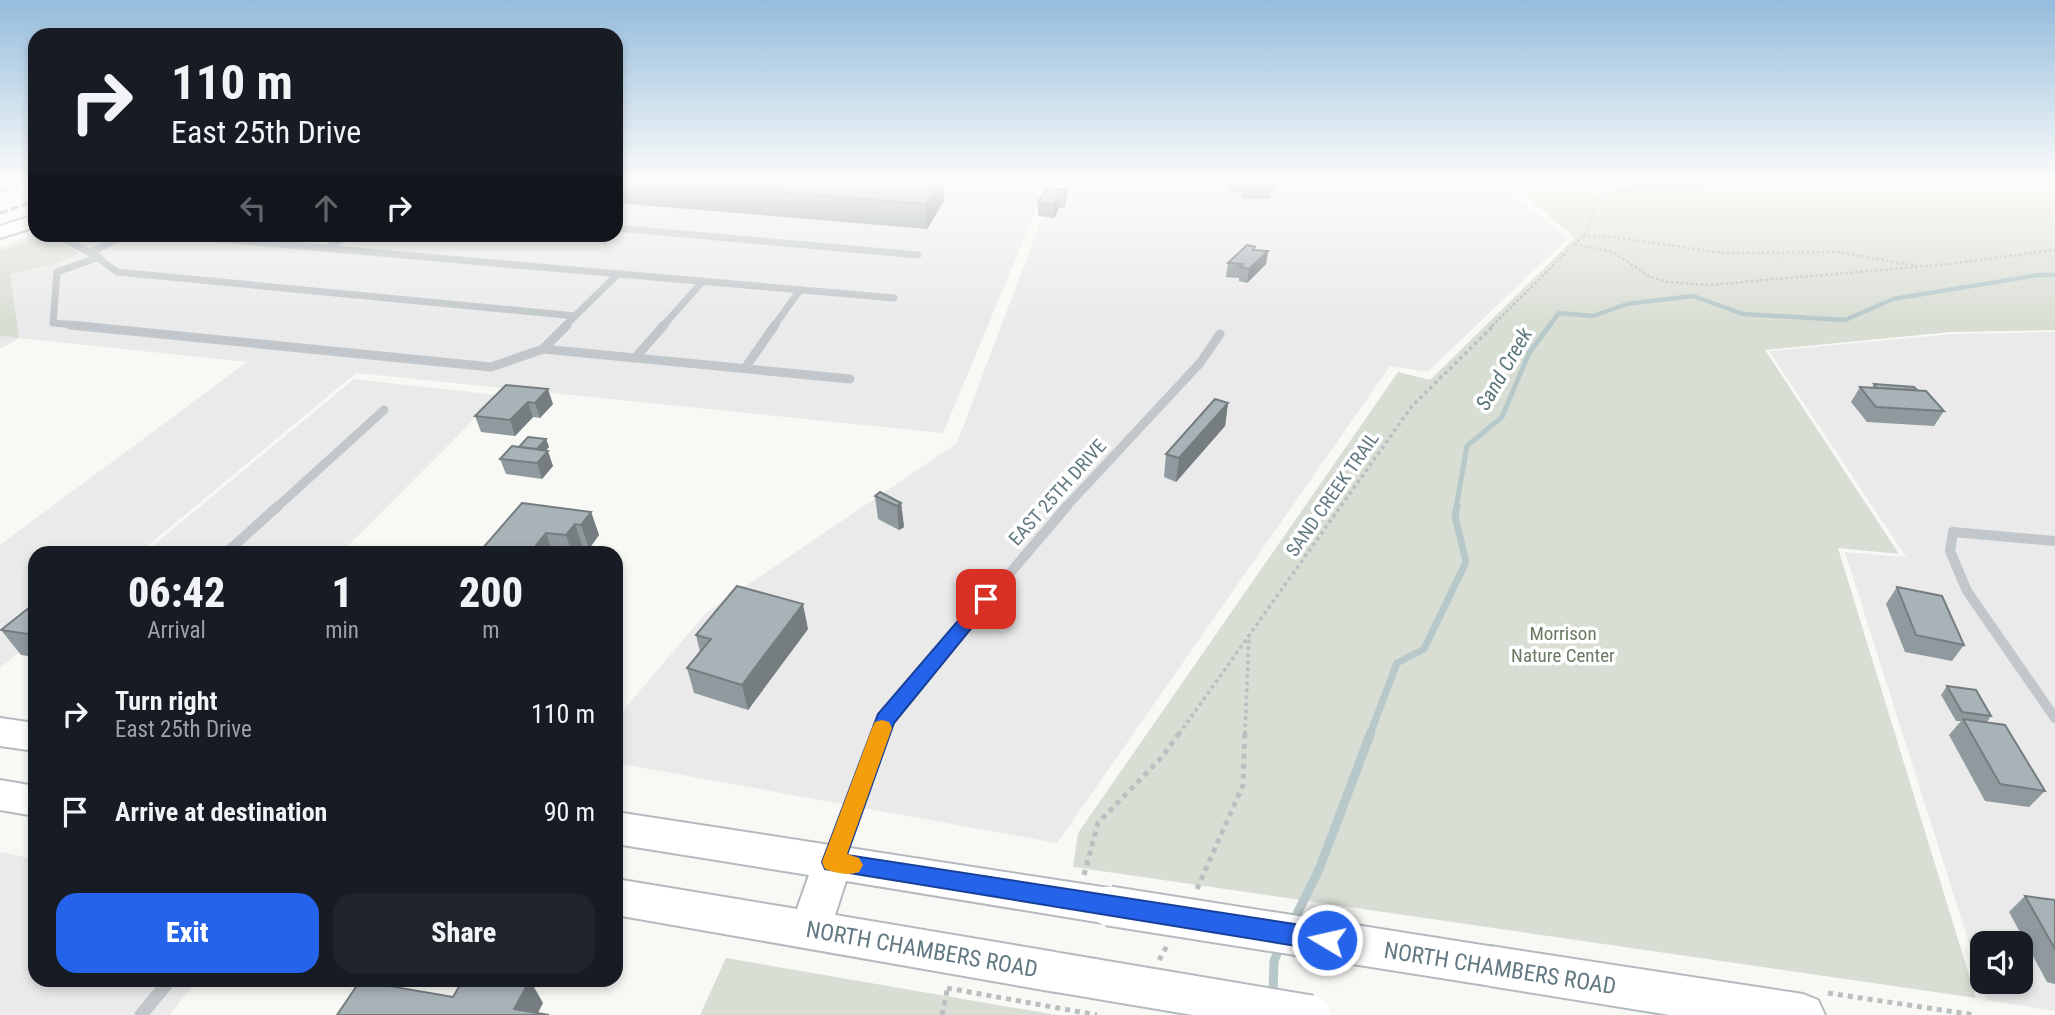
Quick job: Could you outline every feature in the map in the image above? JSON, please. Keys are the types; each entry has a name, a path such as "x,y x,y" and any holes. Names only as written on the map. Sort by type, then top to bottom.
{"main road":[{"path":"0,795 28,800"},
{"name":"NORTH CHAMBERS ROAD","path":"623,829 1803,1015"},
{"path":"810,929 833,862"},
{"name":"NORTH CHAMBERS ROAD","path":"623,898 810,929 1052,990 1310,1015"}],"lane":[{"path":"623,229 918,255"},
{"path":"70,242 95,255 117,272 575,316"},
{"path":"115,242 95,255 57,272 53,323 491,367 543,349 850,379"},
{"path":"250,242 894,298"},
{"path":"327,249 338,242"},
{"path":"543,349 618,274"},
{"path":"635,358 703,281"},
{"path":"745,368 800,290"},
{"name":"EAST 25TH DRIVE","path":"833,862 885,720 1036,539 1200,363 1220,334"},
{"path":"234,546 384,410"},
{"path":"2055,541 1953,532 1950,551 1967,591 2055,719"},
{"path":"141,1015 164,987"}],"path":[{"name":"SAND CREEK TRAIL","path":"1094,903 1098,824 1161,757 1412,406 1589,228"},
{"path":"1583,236 1613,237 1723,253 1839,252 1922,267"},
{"path":"1575,244 1613,252 1650,277 1669,282 1709,285 1922,267 2055,250"},
{"path":"1192,898 1211,863 1243,785 1250,635"},
{"path":"1155,968 1168,945"},
{"path":"947,988 1052,990 1097,1015"}],"shaded area":[{"path":"623,228 1028,228 943,433 356,373 147,546 28,546 28,645 0,668 0,545 247,362 19,338 0,349 0,247 28,237 28,242 623,242"},
{"path":"1038,228 1556,228 1568,238 1427,372 1390,366 1057,843 623,764 623,711 706,613 957,443"},
{"path":"2055,332 2055,1011 1987,1000 1985,994 2033,994 2033,931 1970,931 1970,946 1845,552 1906,557 1769,351 1953,334"},
{"path":"354,379 498,395 348,546 152,546"},
{"path":"0,852 28,858 28,987 192,987 170,1015 0,1015"}],"green space":[{"name":"Morrison Nature Center","path":"1564,228 2055,228 2055,330 1951,332 1765,350 1899,554 1838,548 1970,978 1970,994 1975,994 1976,998 1073,867 1078,833 1398,372 1430,380 1575,238"},
{"path":"28,241 57,242 80,254 53,264 10,274 19,338 0,336 0,251"},
{"path":"726,958 1056,1015 700,1015"}],"building":[{"path":"1247,245 1255,247 1253,250 1268,251 1249,269 1240,267 1243,264 1228,263"},
{"path":"1874,384 1914,387 1917,390 1877,388"},
{"path":"506,385 548,389 535,403 528,402 510,420 475,416"},
{"path":"1860,387 1926,391 1944,411 1876,407"},
{"path":"1215,399 1228,403 1179,458 1166,454"},
{"path":"528,437 546,439 537,449 519,447"},
{"path":"512,446 548,451 537,463 500,459"},
{"path":"880,492 901,503 897,506 875,496"},
{"path":"522,503 591,512 581,525 575,524 566,535 546,533 536,546 485,546"},
{"path":"737,586 803,604 742,685 687,668 711,639 696,635"},
{"path":"1897,587 1942,596 1964,645 1916,635"},
{"path":"28,609 28,634 1,630"},
{"path":"1947,686 1976,690 1991,716 1962,712"},
{"path":"1963,719 2005,725 2045,791 2000,784"},
{"path":"2025,896 2055,900 2055,949"},
{"path":"356,987 395,987 453,997 459,987 526,987 514,1009 549,1015 337,1015"}],"waterway":[{"name":"Sand Creek","path":"1549,326 1559,313 1593,316 1627,304 1693,296 1743,314 1845,320 1893,299 2038,275 2055,275"},
{"name":"Sand Creek","path":"1456,508 1467,446 1502,417 1529,353 1550,325"},
{"name":"Sand Creek","path":"1370,734 1397,663 1424,649 1466,562 1455,516 1457,506"},
{"name":"Sand Creek","path":"1293,922 1320,867 1371,732"},
{"name":"Sand Creek","path":"1273,994 1274,961 1280,947"}],"slow traffic":[{"path":"852,865 833,862 882,728"}],"route":[{"path":"986,599 885,720 833,862 1327,940"}]}
